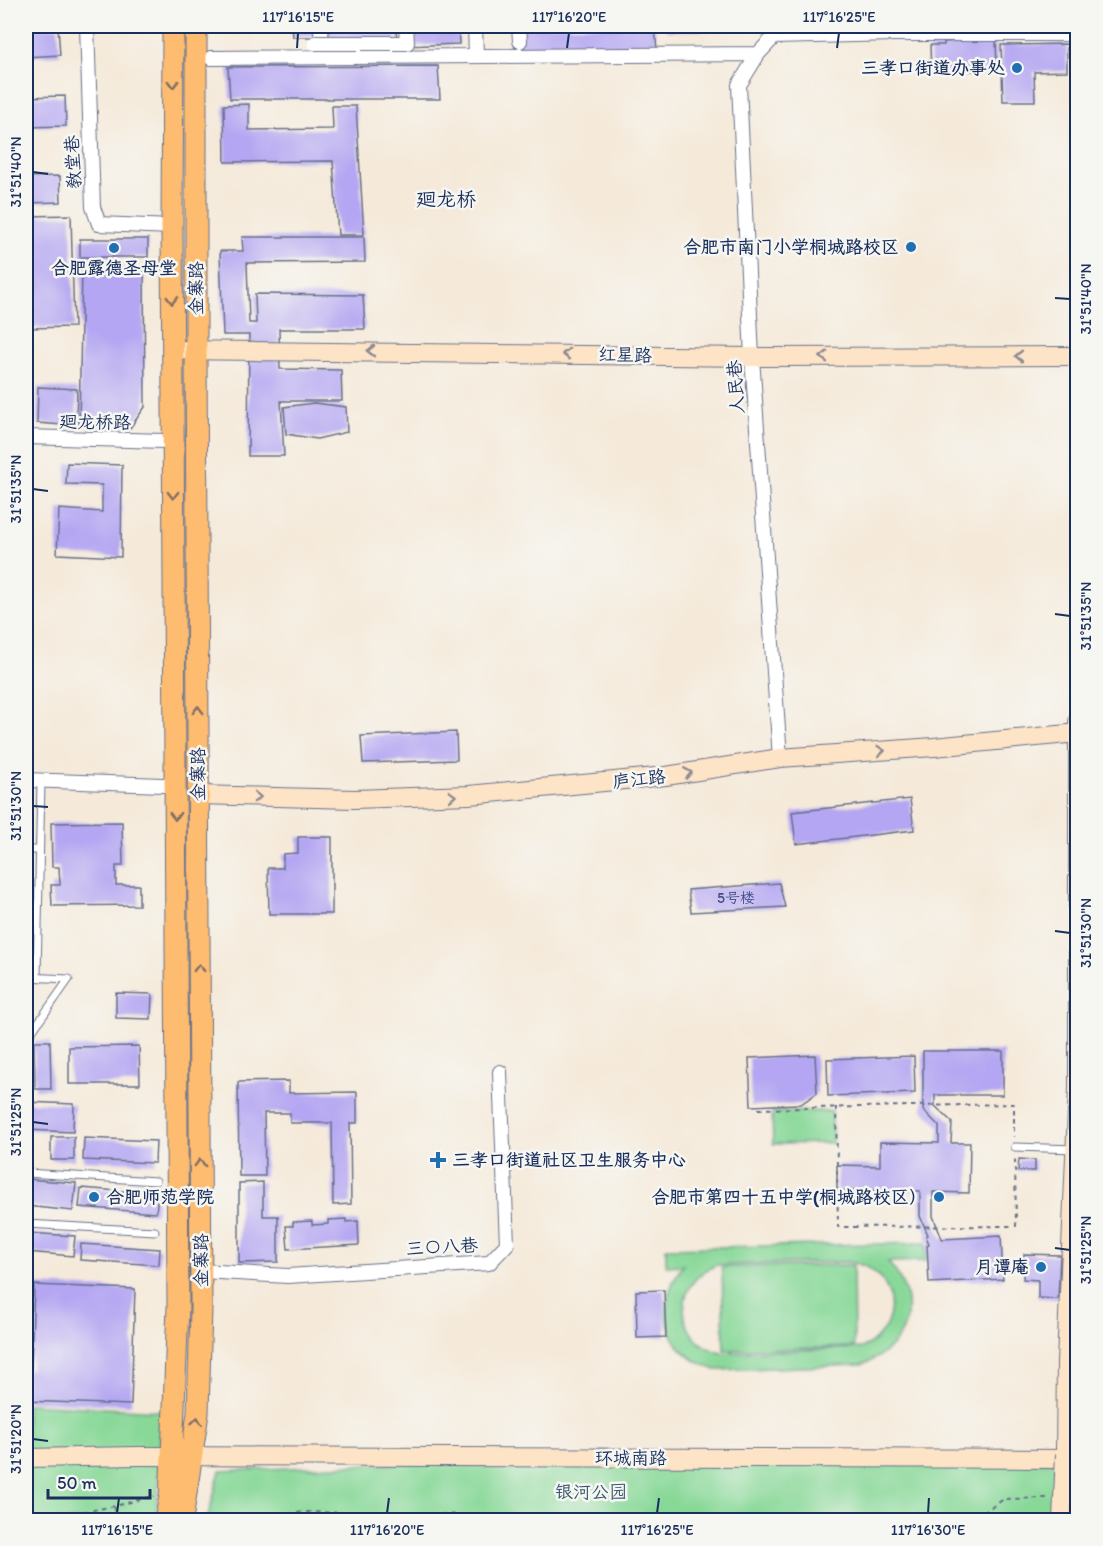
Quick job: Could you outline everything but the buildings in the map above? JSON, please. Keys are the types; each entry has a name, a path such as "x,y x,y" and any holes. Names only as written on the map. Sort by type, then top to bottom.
{"main road":[{"name":"金寨路","path":"173,26 172,350 178,1306 183,1457 182,1521"},
{"name":"金寨路","path":"165,1521 170,1491 198,1413 201,1270 196,26"}],"street":[{"name":"教堂巷","path":"87,26 93,207 99,224 172,227"},
{"path":"321,26 322,57"},
{"path":"400,26 402,56"},
{"path":"315,43 407,43 406,26"},
{"path":"475,26 476,56"},
{"path":"519,26 520,41"},
{"path":"774,32 1077,34"},
{"name":"人民巷","path":"774,32 739,85 752,357 780,758"},
{"path":"211,58 273,51 322,57 758,54"},
{"name":"红星路","path":"172,350 752,357 1077,356"},
{"name":"廻龙桥路","path":"26,437 164,441"},
{"path":"1076,1521 1066,1352 1076,1149 1077,721"},
{"name":"庐江路","path":"198,795 354,800 470,795 666,776 780,758 934,747 1077,733"},
{"path":"26,780 163,785"},
{"name":"三〇八巷","path":"201,1270 288,1276 489,1263 507,1244 500,1072"},
{"path":"1077,1332 1077,1426"},
{"name":"环城南路","path":"26,1458 1073,1458"},
{"path":"1062,1521 1073,1458"}],"lane":[{"path":"37,977 41,781"},
{"path":"26,850 39,850"},
{"path":"26,977 69,979 26,1040"},
{"path":"1015,1147 1076,1149"},
{"path":"26,1173 156,1181"},
{"path":"26,1224 155,1231"}],"path":[{"path":"758,1109 836,1107 1014,1104 1016,1226 838,1227 836,1107"},
{"path":"39,1521 115,1506 170,1491"},
{"path":"978,1521 1004,1499 1047,1498"},
{"path":"112,1521 115,1506"},
{"path":"254,1521 254,1519 304,1512 478,1515 529,1520 646,1521"},
{"path":"77,1514 88,1521"}],"green space":[{"path":"832,1111 832,1143 773,1144 772,1112"},
{"path":"926,1243 926,1261 888,1262 899,1277 905,1292 906,1322 900,1335 877,1357 861,1365 716,1370 685,1352 675,1341 669,1327 668,1297 683,1265 666,1266 666,1248","holes":["849,1262 865,1267 877,1275 886,1286 890,1299 890,1313 885,1327 876,1339 862,1348 722,1353 706,1347 694,1337 687,1325 684,1311 686,1297 692,1284 702,1273 717,1265"]},
{"path":"853,1265 854,1347 724,1350 722,1267"},
{"path":"26,1404 161,1411 155,1520 26,1520"},
{"name":"银河公园","path":"1077,1462 1077,1520 207,1520 220,1471 378,1464"}],"place":[{"name":"三孝口街道办事处","path":"1017,68"},
{"name":"合肥市南门小学桐城路校区","path":"911,247"},
{"name":"合肥露德圣母堂","path":"114,248"},
{"name":"三孝口街道社区卫生服务中心","path":"438,1160"},
{"name":"合肥师范学院","path":"94,1197"},
{"name":"合肥市第四十五中学(桐城路校区）","path":"939,1197"},
{"name":"月谭庵","path":"1041,1267"}],"district":[{"name":"廻龙桥","path":"446,199"}]}
